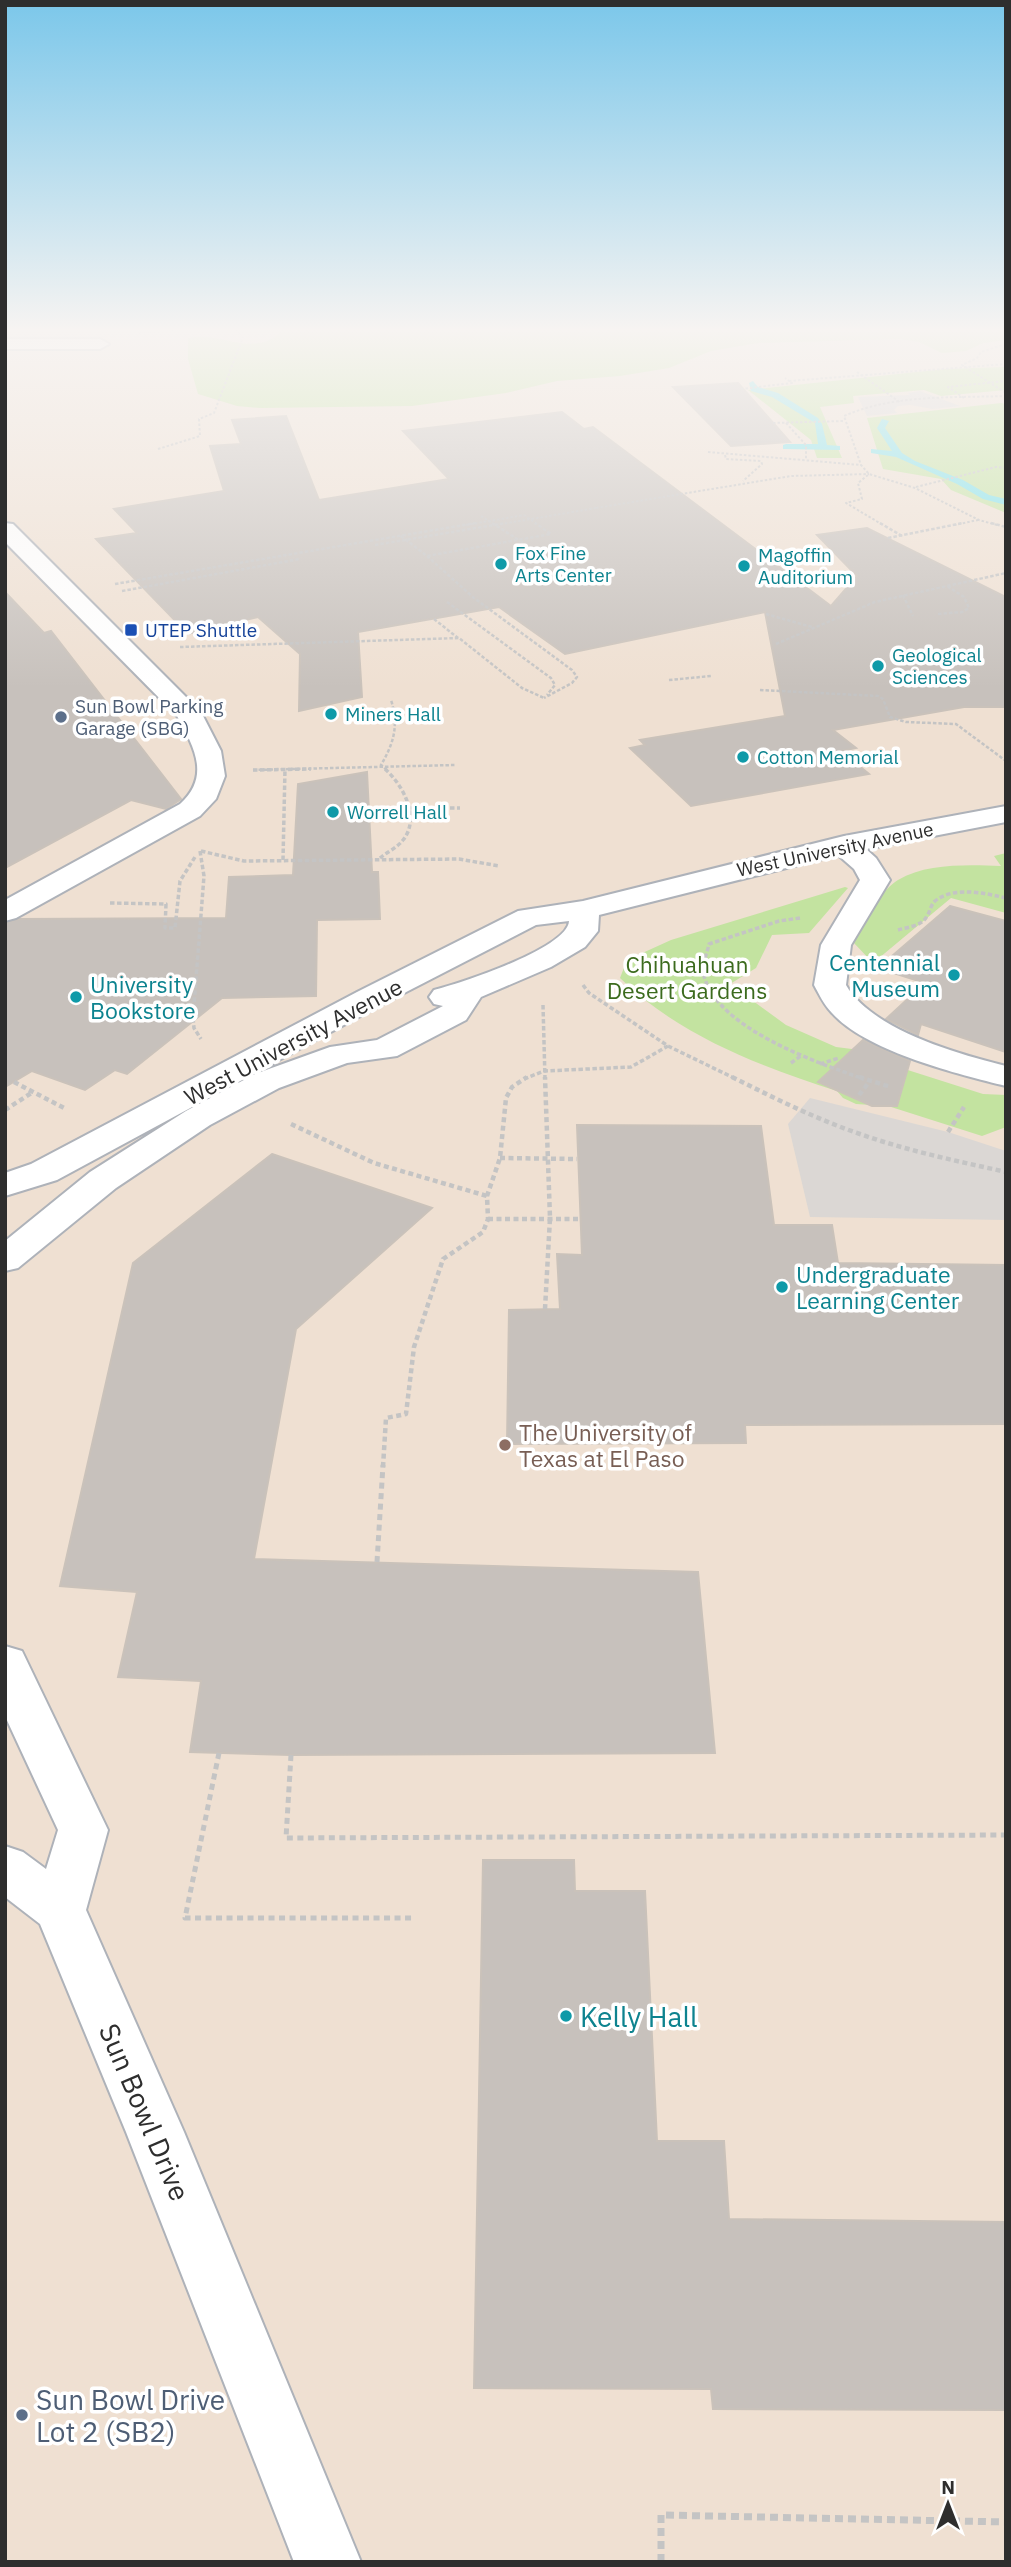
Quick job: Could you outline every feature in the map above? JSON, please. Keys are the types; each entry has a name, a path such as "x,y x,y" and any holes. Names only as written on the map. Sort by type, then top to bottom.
{"street":[{"path":"5,530 188,712 205,742 212,773 208,793 190,810 5,912"},
{"name":"West University Avenue","path":"5,1185 44,1172 529,918 584,910 844,845 1006,814"},
{"path":"844,845 866,864 875,880 836,945 834,953 830,985 844,1007 886,1034 974,1068 1006,1076"},
{"name":"West University Avenue","path":"5,1260 103,1180 198,1118 267,1081 342,1054 384,1049 455,1013 468,992 545,958 578,938 585,928 584,910"},
{"path":"462,951 512,973"},
{"path":"5,1664 83,1830 60,1910 5,1867"},
{"name":"Sun Bowl Drive","path":"60,1910 160,2144 328,2562"}],"path":[{"path":"806,449 806,460"},
{"path":"855,449 861,465 869,474"},
{"path":"708,452 861,465"},
{"path":"726,455 726,459 734,461 761,461 762,464 743,482"},
{"path":"915,488 1005,468"},
{"path":"869,474 858,483 862,499 846,503 902,536"},
{"path":"375,545 791,476 869,474 915,488 979,520 1006,527"},
{"path":"69,592 524,515 551,534 427,556"},
{"path":"481,516 525,544"},
{"path":"888,538 979,520"},
{"path":"401,536 474,598 572,670 577,677 572,683 544,698"},
{"path":"131,589 300,559"},
{"path":"776,644 862,606 1006,573"},
{"path":"938,614 962,612 969,608 968,601 962,595 946,586"},
{"path":"903,595 913,616"},
{"path":"447,602 551,678 555,685 544,698"},
{"path":"766,614 813,627"},
{"path":"434,619 522,688 544,698"},
{"path":"117,639 149,633 167,648 458,638"},
{"path":"669,680 711,676"},
{"path":"760,690 877,696 883,699 890,717 906,722 956,724 1006,761"},
{"path":"382,765 394,744 397,727 391,700"},
{"path":"212,773 382,765 455,765"},
{"path":"380,859 402,841 408,830 408,808 401,783 382,765"},
{"path":"283,860 285,769"},
{"path":"408,808 460,808"},
{"path":"200,850 244,861 459,859 499,866"},
{"path":"98,903 166,904 165,928 175,928 180,881 200,850"},
{"path":"200,850 204,876 193,1018 194,1028 209,1045"},
{"path":"834,953 850,959 870,958 880,953 891,944 890,935 919,924 927,918 929,907 934,900 969,892 1006,898"},
{"path":"793,918 797,914"},
{"path":"575,977 589,993 668,1046 800,1110 859,1134 926,1154 1006,1172"},
{"path":"543,997 550,1218 545,1309"},
{"path":"377,1562 386,1418 406,1414 414,1347 443,1259 484,1231 488,1219 487,1196 500,1158 506,1097 512,1087 527,1077 544,1071 631,1067 668,1046"},
{"path":"791,1063 802,1055"},
{"path":"820,1064 847,1055"},
{"path":"14,1082 70,1111"},
{"path":"859,1095 869,1082"},
{"path":"5,1110 34,1092"},
{"path":"948,1132 964,1107"},
{"path":"291,1124 374,1163 487,1196"},
{"path":"500,1158 577,1159"},
{"path":"488,1219 580,1219"},
{"path":"219,1753 185,1917 412,1917"},
{"path":"291,1755 286,1838 1006,1835"},
{"path":"661,2562 661,2515 1006,2522"}],"shaded area":[{"name":"The University of Texas at El Paso","path":"5,449 1006,449 1006,2562 5,2562"},
{"path":"810,1098 948,1132 1006,1151 1006,1220 810,1217 788,1124"}],"green space":[{"path":"814,449 838,449 842,458 817,458"},
{"path":"877,449 1006,449 1006,513 951,490 941,479 883,469"},
{"path":"1006,853 1006,913 951,898 873,963 854,943 853,930 898,880 909,874 935,868 1001,866 994,856"},
{"name":"Chihuahuan Desert Gardens","path":"848,888 809,933 772,935 756,968 730,984 786,1025 836,1047 884,1053 892,1065 983,1094 1006,1095 1006,1127 982,1136 888,1106 856,1104 843,1098 837,1091 750,1060 722,1047 668,1016 620,978 627,960 671,940"}],"building":[{"path":"211,449 299,449 319,500 449,479 420,449 622,449 831,606 857,576 817,535 867,528 1006,597 1006,707 964,707 833,730 856,748 841,751 869,774 691,806 630,748 645,745 640,740 785,716 765,612 565,654 499,607 358,632 362,697 299,711 300,654 258,617 188,634 96,539 137,533 114,509 224,491"},
{"name":"Sun Bowl Parking Garage (SBG)","path":"5,592 44,633 51,631 181,799 166,809 131,800 5,868"},
{"path":"367,772 372,872 378,872 380,919 317,920 316,996 222,998 127,1074 115,1070 85,1090 32,1071 5,1087 5,923 19,919 226,918 229,877 293,875 298,784"},
{"name":"Centennial Museum","path":"950,906 1006,921 1006,1052 921,1024 918,1035 886,1019 925,983 878,968"},
{"path":"863,1040 910,1061 897,1106 872,1106 818,1082"},
{"name":"Undergraduate Learning Center","path":"577,1125 761,1126 774,1225 832,1225 838,1263 1006,1265 1006,1424 745,1425 746,1443 507,1444 509,1310 560,1309 557,1254 582,1255"},
{"path":"272,1154 432,1208 296,1329 254,1559 698,1572 715,1753 291,1755 190,1752 201,1681 118,1677 137,1592 60,1586 133,1263"},
{"name":"Kelly Hall","path":"483,1860 574,1860 575,1891 645,1891 657,2141 724,2141 729,2219 1006,2222 1006,2410 713,2409 711,2389 474,2388"}],"waterway":[{"path":"895,449 899,455"},
{"path":"874,451 899,455"},
{"path":"899,455 960,482 986,497 1006,502"}],"place":[{"name":"Fox Fine Arts Center","path":"501,564"},
{"name":"Magoffin Auditorium","path":"744,566"},
{"name":"UTEP Shuttle","path":"131,630"},
{"name":"Geological Sciences","path":"878,666"},
{"name":"Miners Hall","path":"331,714"},
{"name":"Sun Bowl Parking Garage (SBG)","path":"61,717"},
{"name":"Cotton Memorial","path":"743,757"},
{"name":"Worrell Hall","path":"333,812"},
{"name":"Centennial Museum","path":"954,975"},
{"name":"University Bookstore","path":"76,997"},
{"name":"Undergraduate Learning Center","path":"782,1287"},
{"name":"The University of Texas at El Paso","path":"505,1445"},
{"name":"Kelly Hall","path":"566,2016"},
{"name":"Sun Bowl Drive Lot 2 (SB2)","path":"22,2415"}]}
